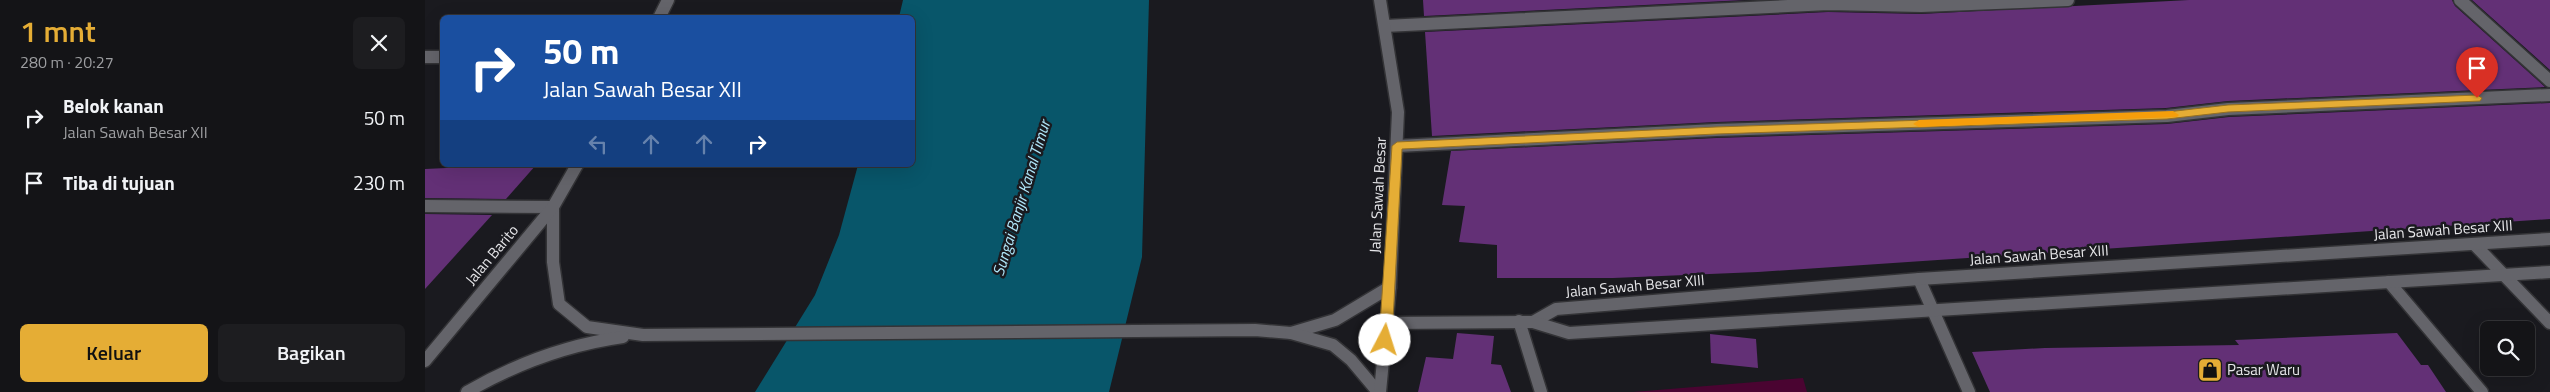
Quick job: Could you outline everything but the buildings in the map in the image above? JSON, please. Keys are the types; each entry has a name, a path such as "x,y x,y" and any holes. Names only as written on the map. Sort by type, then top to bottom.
{"street":[{"path":"660,15 668,0"},
{"name":"Jalan Sawah Besar","path":"1379,392 1390,287 1398,112 1380,0"},
{"path":"1385,26 1828,4 1921,6 2067,0"},
{"path":"2460,0 2550,81"},
{"path":"425,57 440,57"},
{"path":"1397,146 1716,130 2167,116 2228,109 2550,95"},
{"name":"Jalan Barito","path":"425,361 553,207 576,167"},
{"path":"425,206 553,207 553,262 559,304 587,327 643,335"},
{"name":"Jalan Sawah Besar XIII","path":"1526,321 1556,309 1919,279 2550,239"},
{"path":"2475,244 2550,323"},
{"name":"Jalan Sawah Besar XIII","path":"1387,322 1526,321 1569,332 1933,312 2550,272"},
{"path":"1919,279 1969,392"},
{"path":"2389,282 2482,392"},
{"path":"1291,332 1335,320 1390,287"},
{"path":"1526,321 1541,392"},
{"path":"467,392 501,372 537,356 585,341 643,335 1255,330 1291,332 1333,346 1351,360 1379,392"}],"shaded area":[{"path":"1803,378 1807,392 1633,392"}],"water":[{"name":"Sungai Banjir Kanal Timur","path":"903,0 1149,0 1142,257 1109,392 755,392 815,295 839,235 857,167 915,167 915,15 899,15"}],"slow traffic":[{"path":"1919,124 2173,115"}],"place":[{"name":"Pasar Waru","path":"2210,370"}],"route":[{"path":"1385,340 1390,287 1397,146 1716,130 2167,116 2228,109 2477,98"}]}
